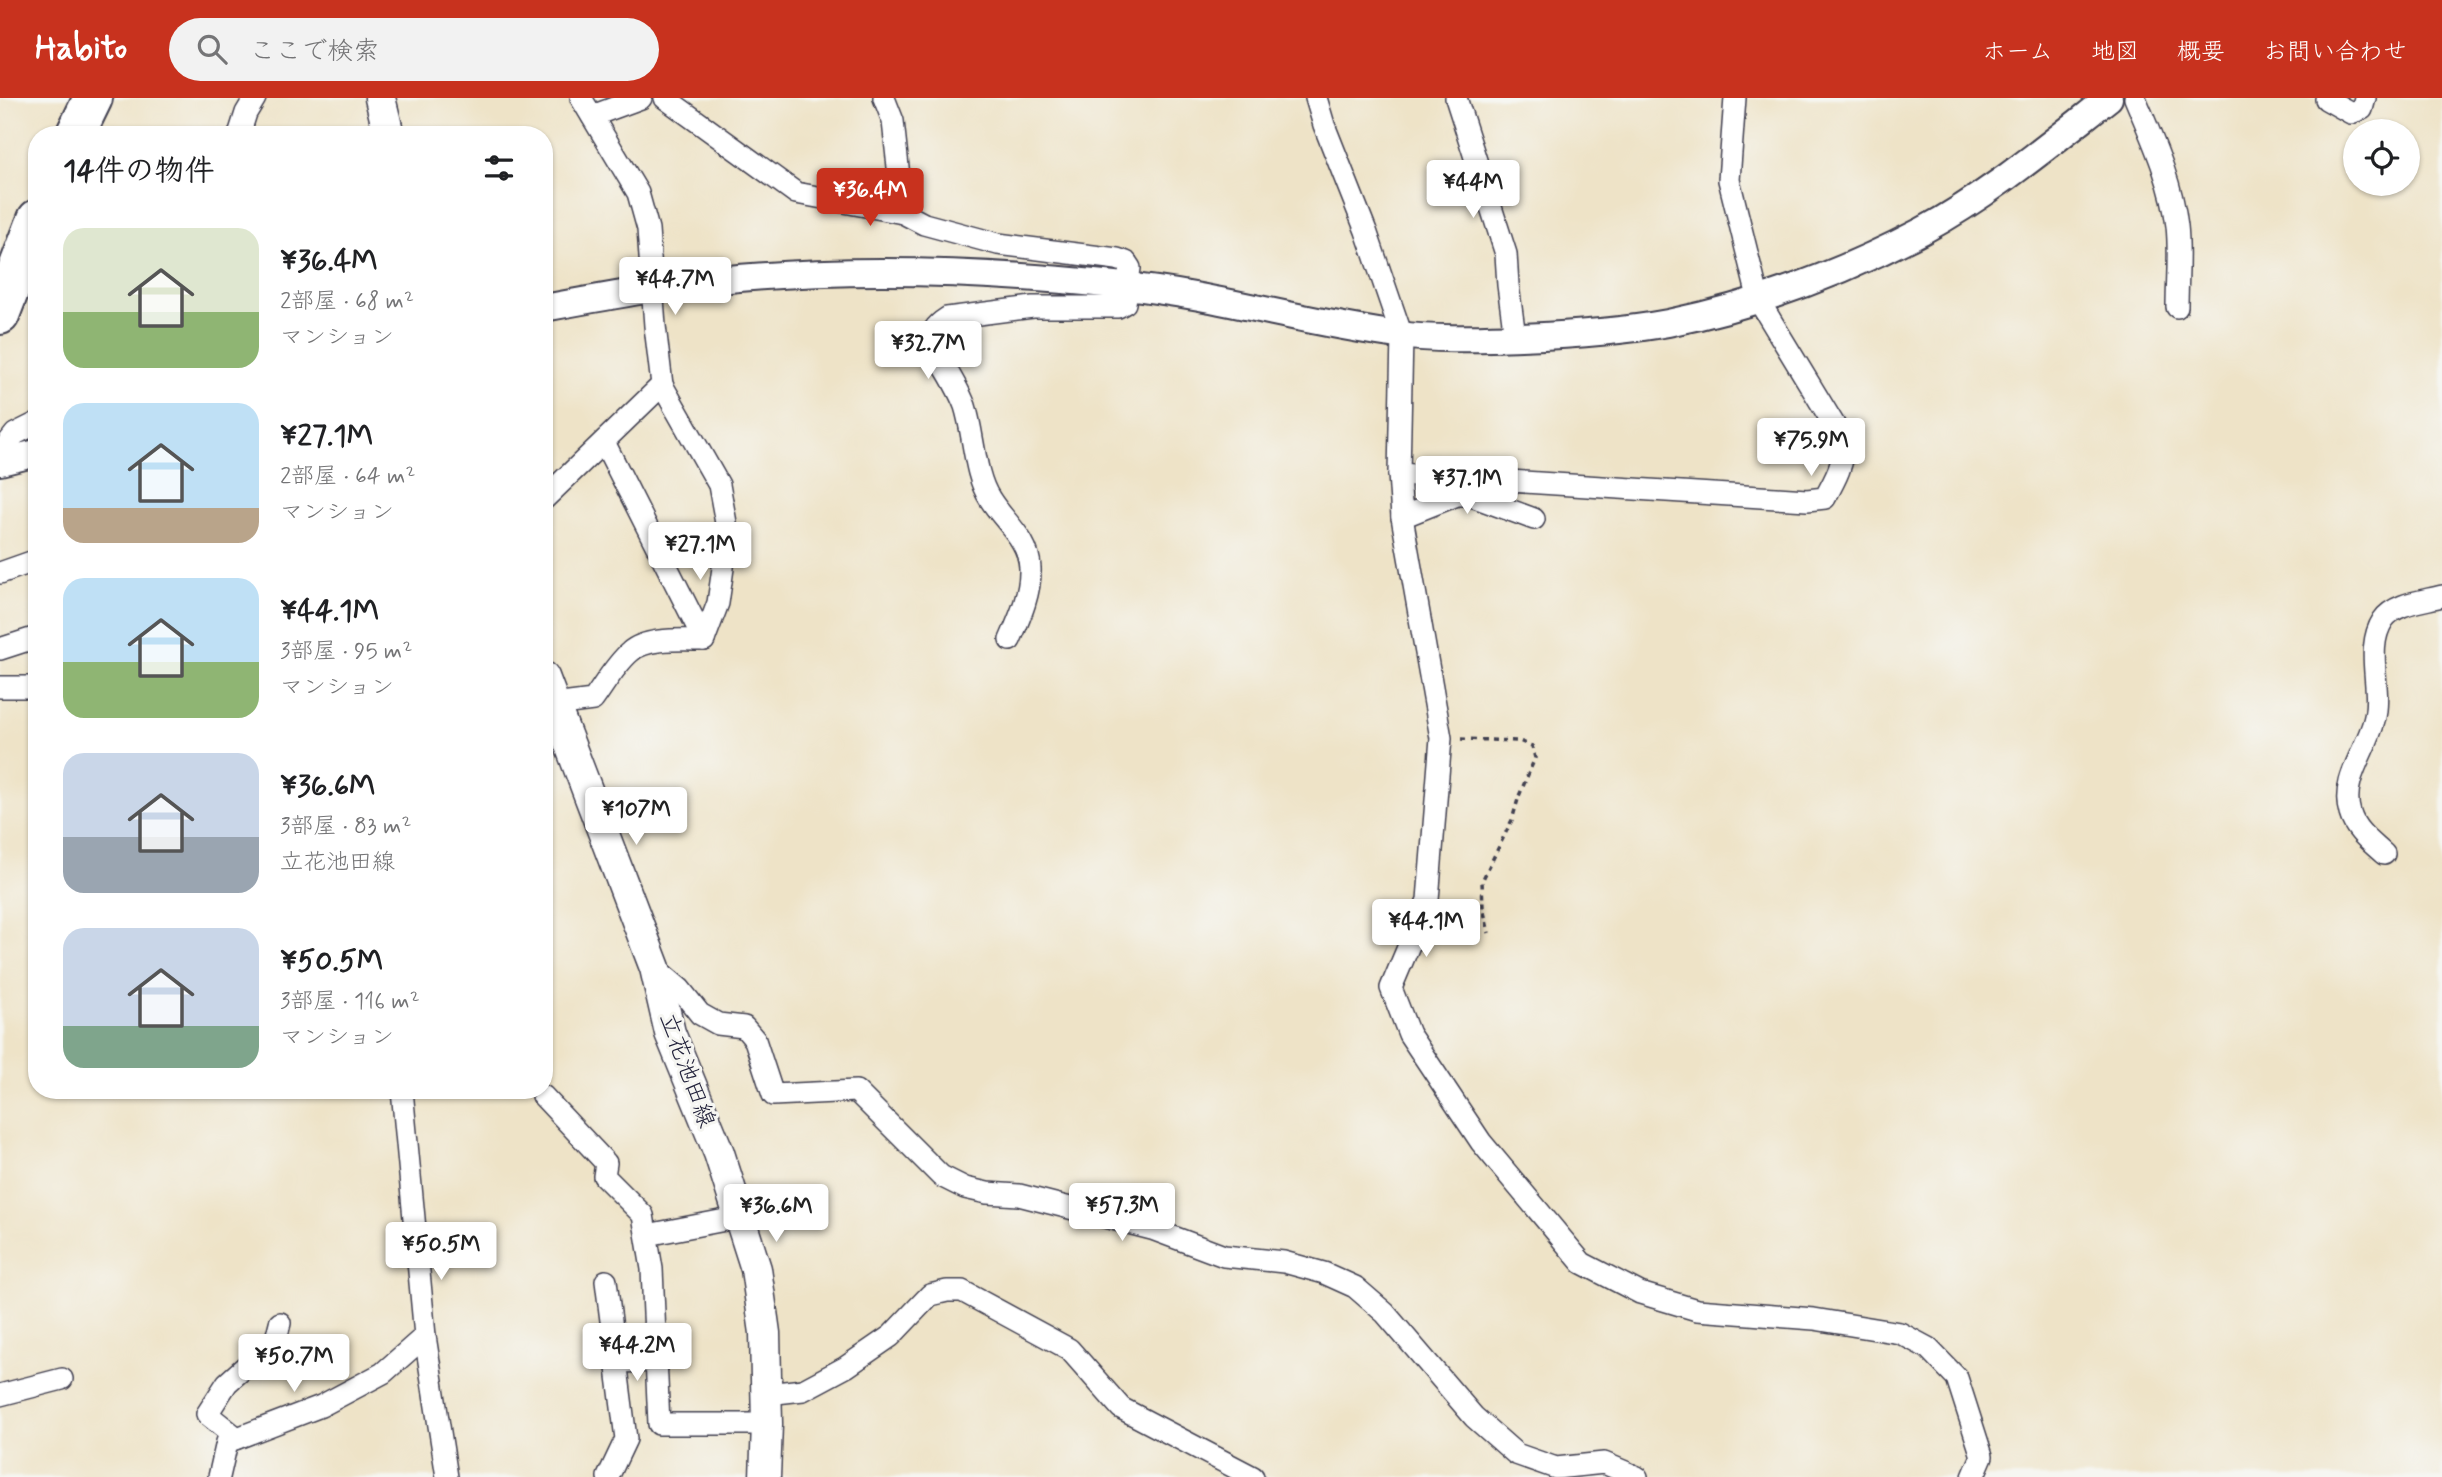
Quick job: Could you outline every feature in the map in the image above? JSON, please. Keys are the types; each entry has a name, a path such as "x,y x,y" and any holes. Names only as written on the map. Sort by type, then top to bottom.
{"highway":[{"path":"79,126 93,98"},
{"path":"0,315 28,242"}],"main road":[{"path":"380,98 387,126"},
{"name":"立花池田線","path":"554,705 655,968 670,1033 719,1153 756,1269 765,1333 765,1477"}],"street":[{"path":"242,126 246,113 256,98"},
{"path":"641,98 587,107 638,193 648,229 662,385 719,485 726,523 723,568 718,603 704,640"},
{"path":"665,98 796,193 903,212 923,224 998,244 1126,262 1130,268 1125,303 1118,307 1033,307 947,317 937,324 931,334 931,345 965,406 988,498 1018,535 1026,551 1030,568 1024,610 1010,640"},
{"path":"884,98 893,121 903,212"},
{"path":"1316,98 1402,336 1399,474 1402,517 1441,738 1428,900 1391,988 1409,1034 1481,1142 1582,1263 1640,1293 1697,1310 1814,1319 1900,1333 1928,1348 1957,1378 1982,1457 1973,1477"},
{"path":"1456,98 1506,254 1515,337"},
{"path":"1399,474 1807,500 1825,498 1838,475 1845,451 1844,441 1759,301 1729,180 1735,98"},
{"path":"553,306 652,288 740,278 849,273 975,274 1129,286 1402,336 1472,339 1584,334 1666,323 1759,301 1840,270 1924,230 2005,178 2109,98"},
{"path":"2135,98 2155,146 2172,200 2177,227 2177,307"},
{"path":"2326,99 2351,113 2362,109 2365,98"},
{"path":"553,490 662,385"},
{"path":"28,428 15,434 8,443 5,461 28,455"},
{"path":"604,442 704,640"},
{"path":"1402,517 1457,495 1469,495 1534,519"},
{"path":"0,573 28,563"},
{"path":"2384,854 2360,832 2350,814 2347,794 2375,719 2376,639 2384,619 2397,608 2442,596"},
{"path":"554,705 593,700 631,651 641,645 669,639 704,640"},
{"path":"0,649 28,640"},
{"path":"0,688 28,687"},
{"path":"655,968 680,989 700,1014 718,1024 744,1027 755,1040 773,1095 856,1091 941,1176 965,1188 1019,1195 1152,1229 1224,1256 1284,1262 1335,1278 1355,1287 1385,1313 1474,1417 1516,1454 1556,1468 1604,1463 1637,1477"},
{"path":"402,1099 425,1336 447,1477"},
{"path":"545,1099 606,1163 604,1176 643,1215 652,1269 659,1424 767,1424"},
{"path":"647,1235 741,1217"},
{"path":"606,1280 626,1439 608,1477"},
{"path":"767,1394 803,1390 846,1367 891,1336 930,1295 962,1291 1069,1349 1121,1408 1253,1477"},
{"path":"237,1438 207,1414 227,1383 276,1339 281,1323"},
{"path":"219,1477 227,1442 321,1406 383,1373 425,1336"},
{"path":"616,1362 656,1361"},
{"path":"0,1395 62,1379"}],"path":[{"path":"1441,738 1519,741 1532,746 1535,758 1512,820 1482,881 1483,908 1489,933"}]}
